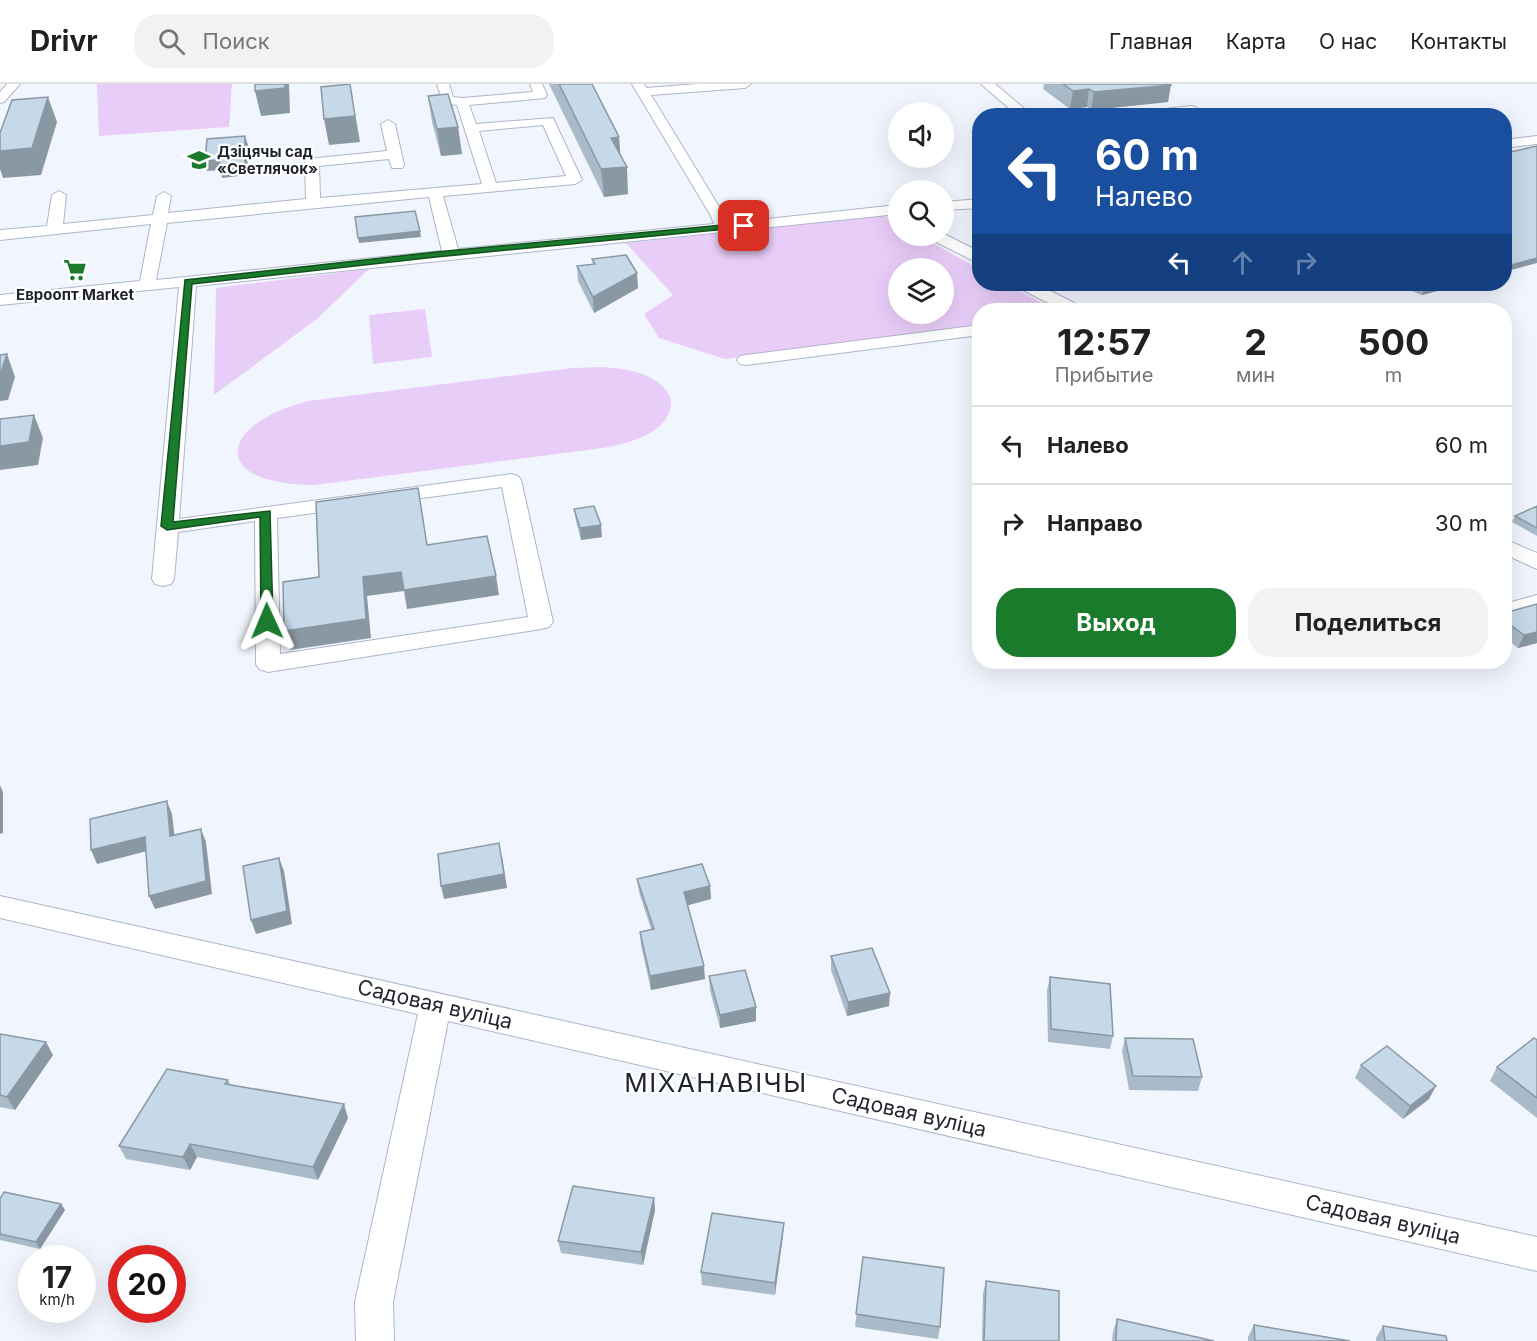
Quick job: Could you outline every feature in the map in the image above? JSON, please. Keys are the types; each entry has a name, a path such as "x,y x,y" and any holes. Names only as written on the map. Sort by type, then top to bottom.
{"street":[{"path":"0,99 14,84"},
{"path":"443,84 448,100 462,102 541,95 536,84"},
{"path":"723,228 719,216 641,88 745,84"},
{"path":"987,84 1017,108"},
{"path":"462,102 491,188"},
{"path":"313,199 435,193 575,180 548,121 471,128"},
{"path":"313,199 312,162 396,160 388,124"},
{"path":"1512,143 1537,140"},
{"path":"0,235 160,219 406,185"},
{"path":"435,193 451,253"},
{"path":"54,230 59,195"},
{"path":"147,286 164,196"},
{"path":"954,205 972,203"},
{"path":"0,300 451,253 888,213"},
{"path":"954,245 972,255"},
{"path":"163,579 188,282"},
{"path":"1038,291 1061,303"},
{"path":"746,360 972,331"},
{"path":"167,526 510,480 541,622 268,664 266,513"},
{"path":"1512,548 1537,562"},
{"path":"1512,609 1537,602"},
{"name":"Садовая вуліца","path":"0,907 1537,1254"},
{"path":"375,1341 374,1302 436,1005"}],"shaded area":[{"path":"97,84 232,84 229,127 99,136"},
{"path":"885,216 888,218 888,246 938,246 972,265 972,291 1019,291 1042,303 972,303 972,325 725,359 659,338 644,314 673,295 626,243"},
{"path":"369,269 318,318 214,395 216,288"},
{"path":"425,309 432,357 373,364 369,315"},
{"path":"603,367 633,371 659,383 671,399 670,411 665,420 648,434 603,448 314,485 280,482 256,475 242,465 238,452 242,438 255,424 278,412 308,401 573,368"}],"building":[{"path":"255,84 285,84 285,88 255,91"},
{"path":"350,84 355,116 324,119 321,87"},
{"path":"559,84 592,84 619,137 611,138 627,167 601,169"},
{"path":"1063,84 1171,85 1094,92 1089,89 1073,91"},
{"path":"448,94 458,127 437,129 428,96"},
{"path":"48,97 32,148 0,151 0,133 12,100"},
{"path":"245,136 245,166 219,168 220,160 205,161 207,139"},
{"path":"1537,146 1537,258 1512,265 1512,152"},
{"path":"415,211 420,231 358,238 355,217"},
{"path":"626,255 637,273 593,297 577,266 595,264 592,259"},
{"path":"7,354 0,375 0,355"},
{"path":"34,415 29,442 0,446 0,419"},
{"path":"418,488 427,545 487,536 496,576 404,590 401,572 363,577 366,619 284,631 283,582 319,577 316,502"},
{"path":"594,506 601,525 580,528 574,509"},
{"path":"1537,506 1537,528 1515,516"},
{"path":"1537,604 1537,632 1524,635 1512,626 1512,611"},
{"path":"167,801 170,836 201,829 206,881 149,896 145,837 91,850 90,819"},
{"path":"499,843 504,874 441,886 438,854"},
{"path":"279,858 287,911 251,920 243,866"},
{"path":"702,864 710,886 684,892 704,966 650,976 640,932 654,929 637,879"},
{"path":"872,948 890,993 848,1002 831,956"},
{"path":"745,970 756,1007 720,1015 709,976"},
{"path":"1050,977 1110,984 1113,1036 1051,1029"},
{"path":"0,1034 46,1042 7,1097 0,1095"},
{"path":"1125,1038 1193,1039 1202,1077 1133,1076"},
{"path":"1534,1038 1537,1040 1537,1098 1497,1067"},
{"path":"1387,1046 1436,1086 1410,1106 1361,1065"},
{"path":"167,1069 228,1080 225,1084 344,1104 313,1167 190,1144 183,1157 119,1146"},
{"path":"573,1186 654,1198 641,1252 558,1241"},
{"path":"4,1192 61,1204 36,1242 0,1234 0,1199"},
{"path":"712,1213 784,1223 775,1283 701,1272"},
{"path":"863,1257 944,1268 940,1327 856,1314"},
{"path":"986,1281 1059,1291 1059,1341 984,1341"},
{"path":"1117,1319 1214,1341 1116,1341"},
{"path":"1254,1325 1350,1341 1255,1341"},
{"path":"1383,1326 1446,1336 1447,1341 1385,1341"}],"place":[{"name":"Дзіцячы сад «Светлячок»","path":"199,160"},
{"name":"Евроопт Market","path":"75,270"}],"district":[{"name":"МІХАНАВІЧЫ","path":"716,1082"}],"route":[{"path":"267,621 266,513 167,526 188,282 436,254 744,226"}]}
